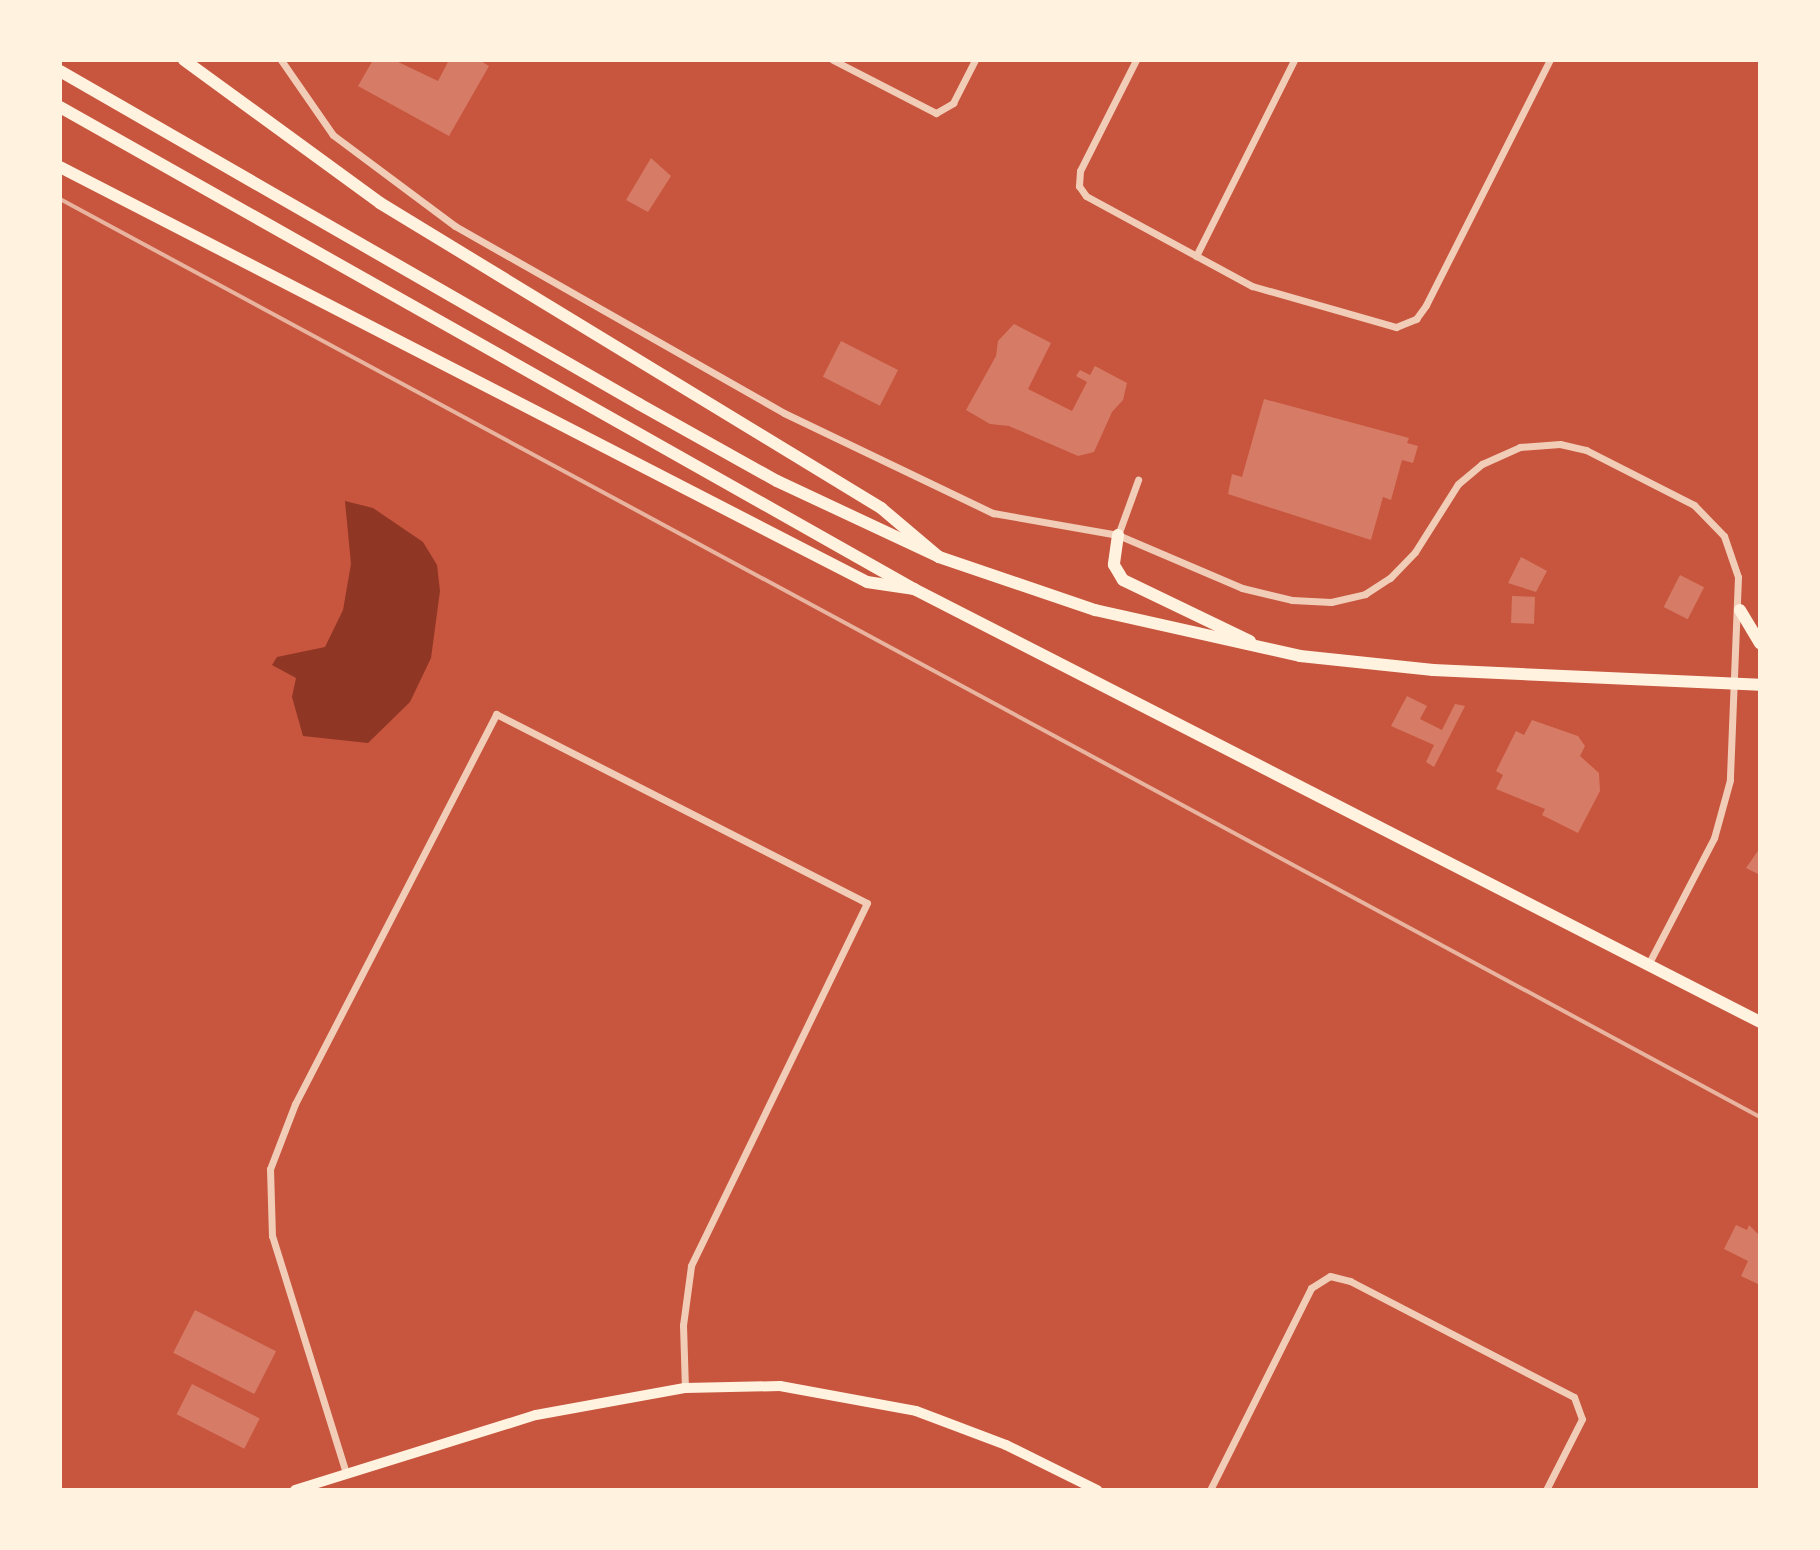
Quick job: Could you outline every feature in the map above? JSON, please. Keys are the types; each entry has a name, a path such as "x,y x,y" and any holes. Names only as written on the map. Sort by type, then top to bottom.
{"highway":[{"path":"184,60 380,203 881,508 939,557"},
{"path":"60,71 708,443 939,557 1095,610 1268,650 1433,670 1760,685"},
{"path":"60,107 914,589 1760,1022"},
{"path":"60,167 867,582 914,589"},
{"path":"1118,535 1114,565 1123,580 1268,650"},
{"path":"1740,610 1760,643"}],"main road":[{"path":"295,1490 536,1415 685,1388 780,1386 916,1411 1006,1445 1097,1490"}],"street":[{"path":"281,60 311,110 356,156 543,280 784,413 978,508 1118,535 1250,591 1308,602 1348,599 1380,586 1408,561 1444,500 1470,472 1520,447 1560,444 1616,463 1706,514 1732,554 1740,610 1730,780 1722,815 1648,965"},
{"path":"833,60 927,111 941,113 953,103 975,60"},
{"path":"1136,60 1082,166 1079,186 1090,199 1252,286 1390,325 1409,324 1426,305 1550,60"},
{"path":"1196,256 1294,60"},
{"path":"1118,535 1138,480"},
{"path":"346,1473 272,1236 270,1169 295,1104 496,714 867,903 691,1266 683,1325 685,1388"},
{"path":"1210,1490 1311,1288 1330,1276 1406,1310 1568,1393 1580,1404 1582,1419 1546,1490"}],"shaded area":[{"path":"345,501 373,508 423,542 437,565 440,591 431,658 410,702 368,743 303,736 292,697 296,678 272,665 277,657 325,647 343,610 351,564"}],"building":[{"path":"373,60 394,60 438,81 449,60 479,60 489,66 449,136 358,86"},
{"path":"651,158 671,176 648,212 626,200"},
{"path":"1014,324 1051,343 1028,389 1072,411 1087,382 1076,376 1080,370 1090,375 1095,366 1127,383 1123,400 1112,412 1094,452 1078,456 1009,426 990,424 966,410 996,356 998,341"},
{"path":"841,341 898,370 880,406 823,377"},
{"path":"1264,399 1409,438 1407,443 1418,446 1413,463 1402,460 1391,500 1383,497 1371,540 1228,494 1232,474 1242,477"},
{"path":"1521,557 1547,571 1536,592 1508,583"},
{"path":"1680,575 1704,587 1688,619 1664,607"},
{"path":"1512,596 1535,597 1534,624 1511,623"},
{"path":"1407,696 1427,706 1420,719 1442,730 1455,704 1465,706 1434,767 1426,762 1434,745 1391,726"},
{"path":"1532,720 1578,736 1585,746 1580,756 1599,773 1600,791 1578,833 1542,815 1545,809 1496,789 1503,775 1496,771 1516,731 1524,735"},
{"path":"1760,848 1760,875 1746,868"},
{"path":"1736,1225 1747,1230 1749,1225 1760,1236 1760,1285 1741,1276 1748,1261 1724,1249"},
{"path":"195,1310 276,1351 254,1394 173,1353"},
{"path":"192,1384 260,1419 244,1449 177,1414"}],"railway":[{"path":"60,199 1760,1117"}]}
